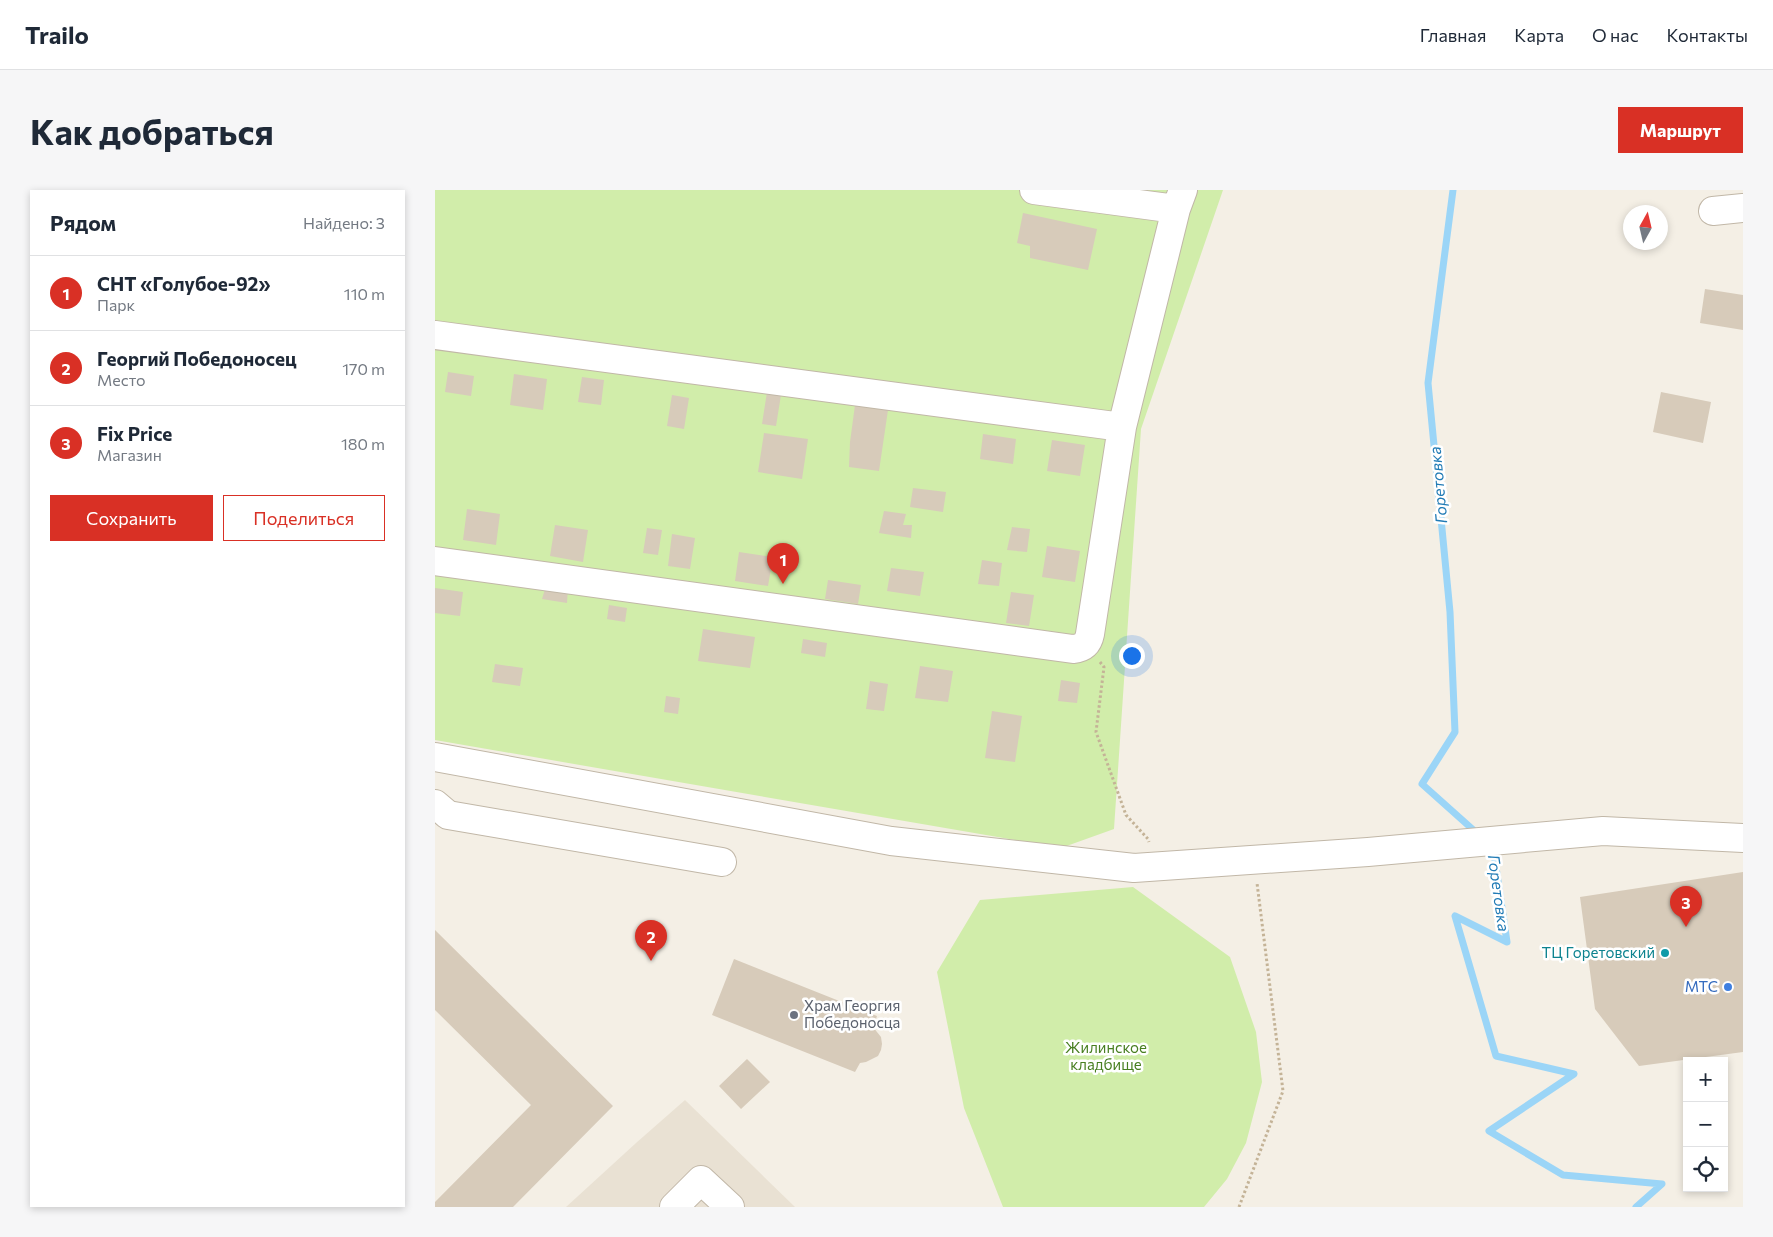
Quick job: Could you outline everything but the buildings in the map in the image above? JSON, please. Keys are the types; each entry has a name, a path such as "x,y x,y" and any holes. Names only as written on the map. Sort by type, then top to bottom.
{"lane":[{"path":"435,561 1080,649 1086,645 1090,634 1122,427 1180,200 1034,190"},
{"path":"1713,211 1743,208"},
{"path":"435,334 1122,427"},
{"path":"435,757 891,841 1134,868 1368,852 1603,831 1743,838"},
{"path":"435,804 448,815 722,862"},
{"path":"675,1207 701,1180 730,1207"}],"path":[{"path":"1086,645 1105,667 1096,732 1126,815 1148,839 1157,866"},
{"path":"1239,1207 1283,1091 1254,860"}],"shaded area":[{"path":"685,1100 795,1207 566,1207 636,1143"}],"green space":[{"path":"435,190 1223,190 1141,429 1114,829 1061,848 435,740"},
{"name":"Жилинское кладбище","path":"1133,887 1230,957 1256,1032 1262,1082 1246,1143 1227,1179 1204,1207 1003,1207 964,1108 937,972 980,900"}],"waterway":[{"name":"Горетовка","path":"1453,190 1428,383 1450,612 1455,732 1422,784 1479,835"},
{"name":"Горетовка","path":"1493,847 1507,942 1455,916 1496,1056 1574,1074 1489,1131 1563,1175 1662,1184 1636,1207"}],"place":[{"name":"СНТ «Голубое-92»","path":"783,584"},
{"name":"Fix Price","path":"1686,927"},
{"name":"ТЦ Горетовский","path":"1665,953"},
{"name":"Георгий Победоносец","path":"651,961"},
{"name":"МТС","path":"1728,987"},
{"name":"Храм Георгия Победоносца","path":"794,1015"}]}
